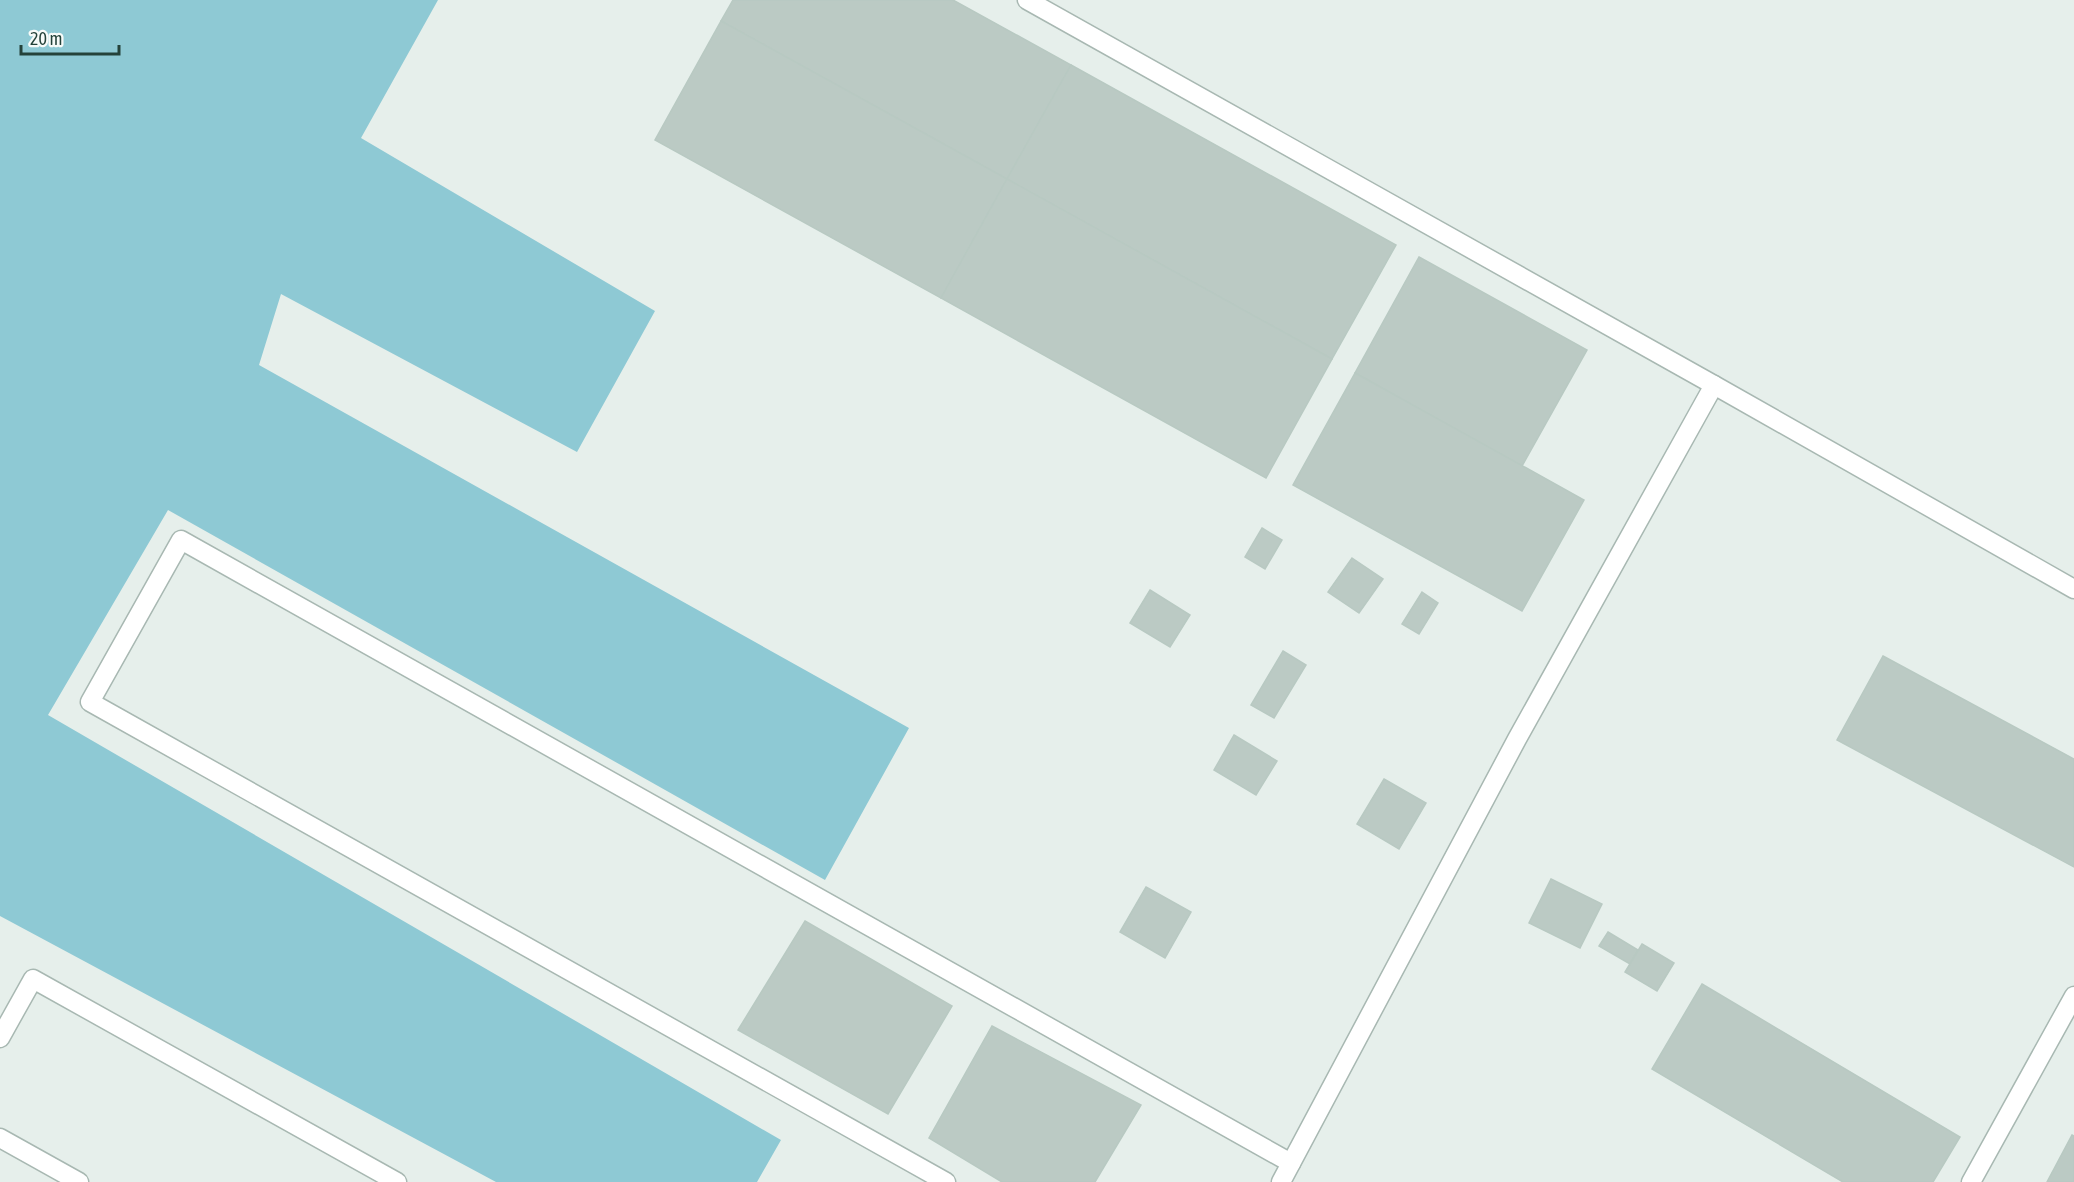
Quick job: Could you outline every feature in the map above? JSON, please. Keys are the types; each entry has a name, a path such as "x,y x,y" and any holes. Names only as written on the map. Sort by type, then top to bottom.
{"street":[{"path":"1027,0 1714,385 2074,590"},
{"path":"1281,1182 1517,739 1714,385"},
{"path":"946,1182 90,702 181,540 1291,1162"},
{"path":"0,1038 33,979 397,1182"},
{"path":"1971,1182 2074,996"},
{"path":"0,1138 79,1182"}],"water":[{"path":"0,0 438,0 361,138 655,311 577,452 281,294 259,365 909,728 825,880 168,510 48,715 781,1140 757,1182 496,1182 0,916"}],"building":[{"path":"733,0 953,0 1071,65 1007,179 721,21"},
{"path":"721,21 1007,179 941,298 655,140"},
{"path":"1071,65 1396,245 1332,359 1007,179"},
{"path":"1007,179 1332,359 1266,478 941,298"},
{"path":"1419,257 1587,350 1522,466 1355,373"},
{"path":"1355,373 1584,500 1522,611 1293,485"},
{"path":"1262,528 1282,540 1265,569 1245,557"},
{"path":"1352,558 1383,579 1359,613 1328,592"},
{"path":"1150,590 1190,615 1170,647 1130,623"},
{"path":"1422,592 1438,603 1419,634 1402,624"},
{"path":"1283,651 1306,665 1274,718 1251,705"},
{"path":"1883,656 2074,759 2074,867 1837,740"},
{"path":"1234,735 1277,761 1256,795 1214,770"},
{"path":"1384,779 1426,803 1399,849 1357,824"},
{"path":"1551,879 1602,904 1580,948 1529,923"},
{"path":"1146,887 1191,912 1165,958 1120,932"},
{"path":"805,921 952,1006 888,1114 738,1030"},
{"path":"1608,932 1638,950 1630,964 1599,946"},
{"path":"1642,944 1674,963 1657,991 1625,972"},
{"path":"1702,984 1960,1137 1933,1182 1843,1182 1652,1069"},
{"path":"992,1026 1141,1105 1095,1182 1002,1182 929,1138"},
{"path":"2072,1135 2074,1136 2074,1182 2047,1182"}]}
